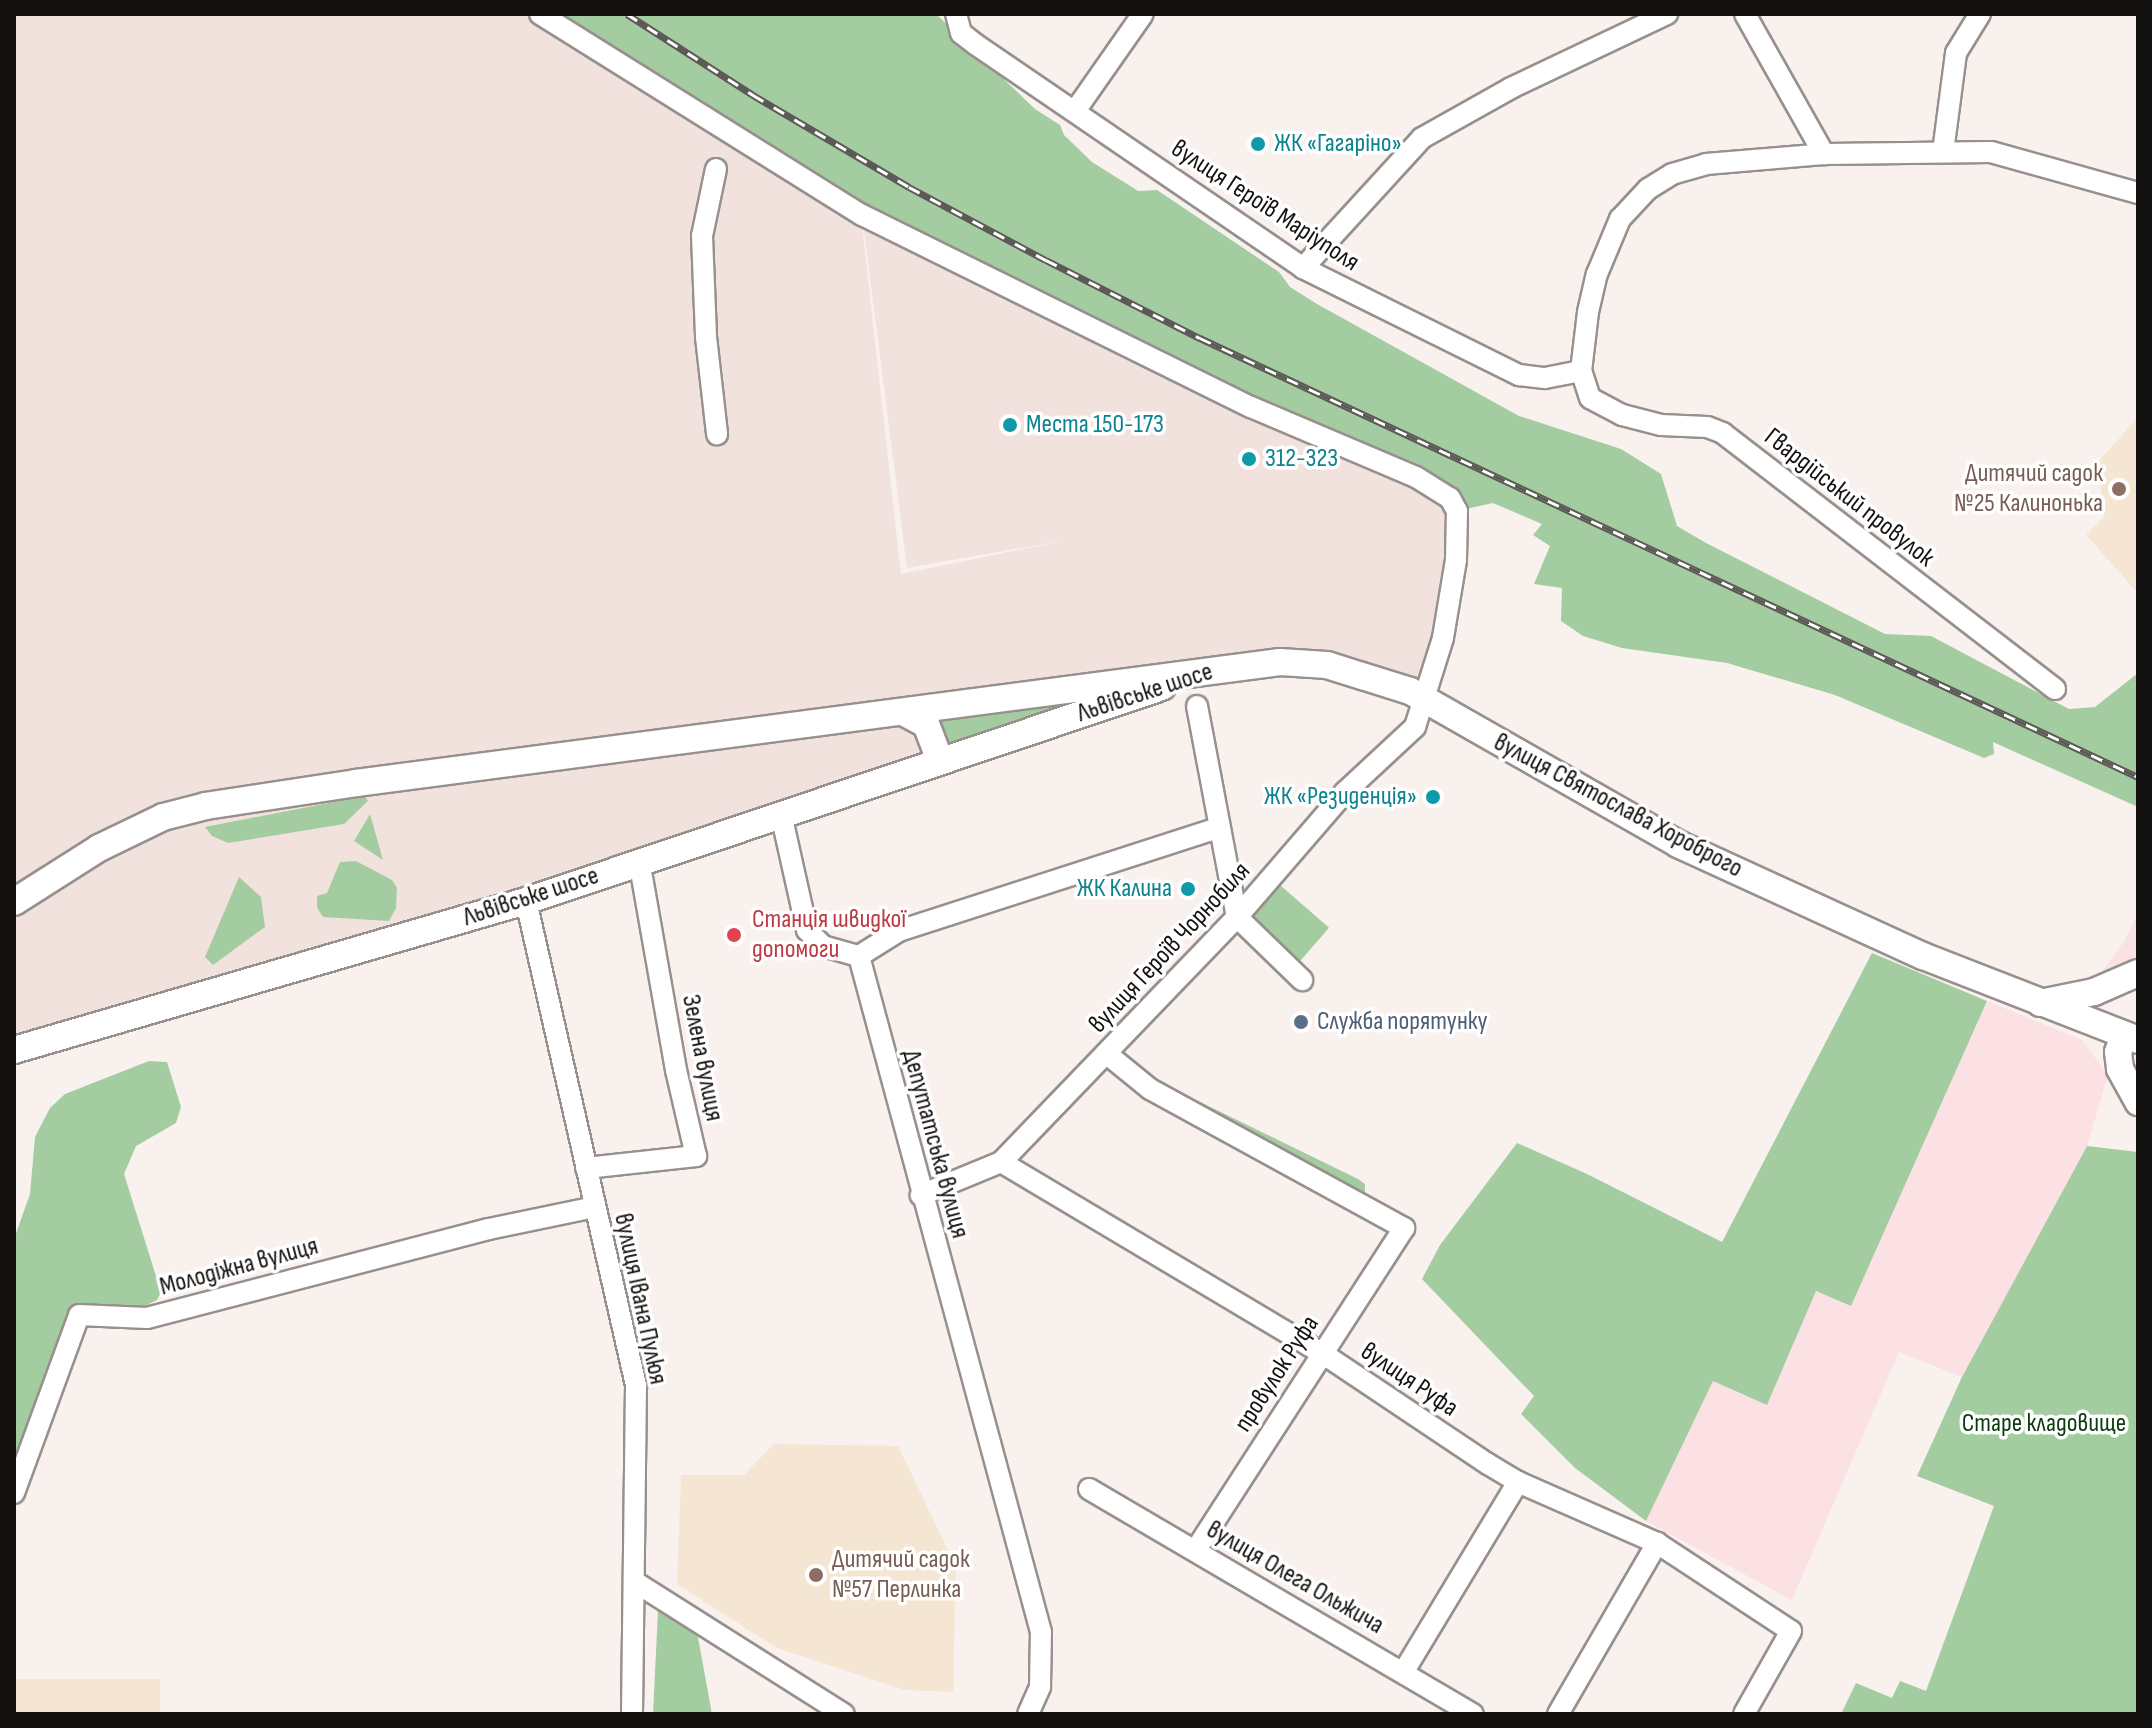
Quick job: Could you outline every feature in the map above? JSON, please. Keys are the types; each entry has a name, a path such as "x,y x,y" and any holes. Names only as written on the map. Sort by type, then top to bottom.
{"main road":[{"name":"вулиця Святослава Хороброго","path":"1226,666 1280,662 1327,665 1375,678 1425,700 1678,844 1923,956 2131,1038"},
{"name":"Львівське шосе","path":"14,902 121,837 163,817 206,806 1226,666"},
{"name":"Львівське шосе","path":"14,1050 526,901 1226,666"},
{"path":"903,712 926,724 940,761"},
{"path":"2040,1003 2094,992 2138,973"},
{"path":"2131,1038 2118,1052 2120,1069 2138,1102"}],"street":[{"name":"вулиця Героїв Чорнобиля","path":"540,14 862,215 1170,369 1416,477 1450,498 1459,527 1456,560 1443,638 1415,727 1345,792 1237,917 1001,1162 921,1195"},
{"name":"вулиця Героїв Маріуполя","path":"956,14 961,33 1303,268 1519,375 1545,378 1581,371"},
{"path":"1075,111 1143,14"},
{"path":"1303,268 1422,138 1511,88 1667,14"},
{"path":"1745,14 1824,154"},
{"path":"1943,152 1956,53 1980,14"},
{"path":"1581,371 1588,312 1606,248 1620,219 1648,189 1672,174 1706,164 1824,154 1997,153 2138,193"},
{"path":"716,169 702,236 706,337 717,434"},
{"name":"Гвардійський провулок","path":"1581,371 1590,398 1622,415 1661,425 1707,427 1723,433 2055,689"},
{"path":"1197,706 1217,828 1237,917 1302,980"},
{"path":"781,814 807,930 823,946 859,956 899,931 1217,828"},
{"name":"Зелена вулиця","path":"586,1168 696,1156 676,1070 639,861"},
{"name":"вулиця Івана Пулюя","path":"526,901 636,1386 632,1714"},
{"name":"Депутатська вулиця","path":"859,956 1041,1632 1040,1687 1028,1714"},
{"name":"провулок Руфа","path":"1107,1054 1150,1089 1404,1228 1196,1549"},
{"name":"вулиця Руфа","path":"1001,1162 1322,1353 1518,1482 1657,1543 1791,1631 1744,1714"},
{"name":"Молодіжна вулиця","path":"14,1493 79,1315 147,1318 459,1237 595,1207"},
{"path":"1404,1671 1518,1482"},
{"name":"вулиця Олега Ольжича","path":"1089,1489 1473,1714"},
{"path":"1558,1714 1657,1543"},
{"path":"635,1582 844,1714"}],"shaded area":[{"path":"14,14 529,14 862,225 901,574 1067,540 907,568 862,215 1416,477 1457,511 1429,689 1382,668 1328,656 1280,654 524,895 14,1043"},
{"name":"Дитячий садок №25 Калинонька","path":"2138,417 2138,593 2086,535 2104,517 2098,462"},
{"path":"2138,913 2138,965 2095,982 2125,940"},
{"path":"531,934 591,1194 582,1196 522,936"},
{"path":"1987,1001 2082,1040 2108,1075 2087,1146 1962,1377 1899,1352 1792,1600 1646,1521 1713,1380 1767,1405 1816,1290 1851,1305"},
{"name":"Дитячий садок №57 Перлинка","path":"774,1444 898,1446 956,1567 953,1692 905,1690 777,1648 677,1584 681,1475 744,1475"},
{"path":"14,1679 160,1679 160,1714 14,1714"}],"green space":[{"path":"540,14 936,14 1035,109 1060,125 1064,135 1092,162 1138,191 1157,190 1279,272 1290,287 1317,304 1519,416 1621,449 1661,474 1677,526 1706,543 1885,634 1931,636 2069,709 2095,707 2138,673 2138,807 1993,742 1994,754 1984,758 1835,695 1727,663 1622,648 1583,636 1561,621 1562,588 1534,584 1550,546 1533,535 1542,524 1493,503 1457,511 1450,498 862,215"},
{"path":"1226,666 940,761 916,718"},
{"path":"365,796 368,801 344,824 228,843 212,836 205,827"},
{"path":"370,814 383,860 354,841"},
{"path":"356,861 392,880 397,888 396,908 389,921 323,917 317,907 317,896 327,893 340,862"},
{"path":"239,877 261,897 265,927 213,965 205,957"},
{"path":"1280,885 1329,928 1296,965 1247,923"},
{"path":"1872,953 1987,1001 1851,1306 1816,1291 1767,1405 1713,1381 1646,1521 1575,1468 1521,1414 1534,1396 1422,1279 1440,1245 1517,1143 1587,1174 1722,1242"},
{"path":"149,1061 167,1062 181,1107 176,1123 136,1146 124,1174 161,1292 157,1300 145,1306 77,1306 14,1480 14,1239 30,1194 35,1137 50,1108 65,1094"},
{"path":"1161,1083 1358,1179 1365,1184 1365,1195"},
{"name":"Старе кладовище","path":"2087,1146 2138,1152 2138,1714 1841,1714 1856,1683 1892,1698 1900,1681 1926,1691 1994,1506 1917,1476 1962,1377"},
{"path":"658,1610 697,1632 712,1714 653,1714"}],"railway":[{"path":"627,14 753,95 909,187 1200,338 2138,777"}],"place":[{"name":"ЖК «Гагаріно»","path":"1258,144"},
{"name":"Места 150-173","path":"1010,425"},
{"name":"312-323","path":"1249,459"},
{"name":"Дитячий садок №25 Калинонька","path":"2119,489"},
{"name":"ЖК «Резиденція»","path":"1433,797"},
{"name":"ЖК Калина","path":"1188,889"},
{"name":"Станція швидкої допомоги","path":"734,935"},
{"name":"Служба порятунку","path":"1301,1022"},
{"name":"Дитячий садок №57 Перлинка","path":"816,1575"}]}
